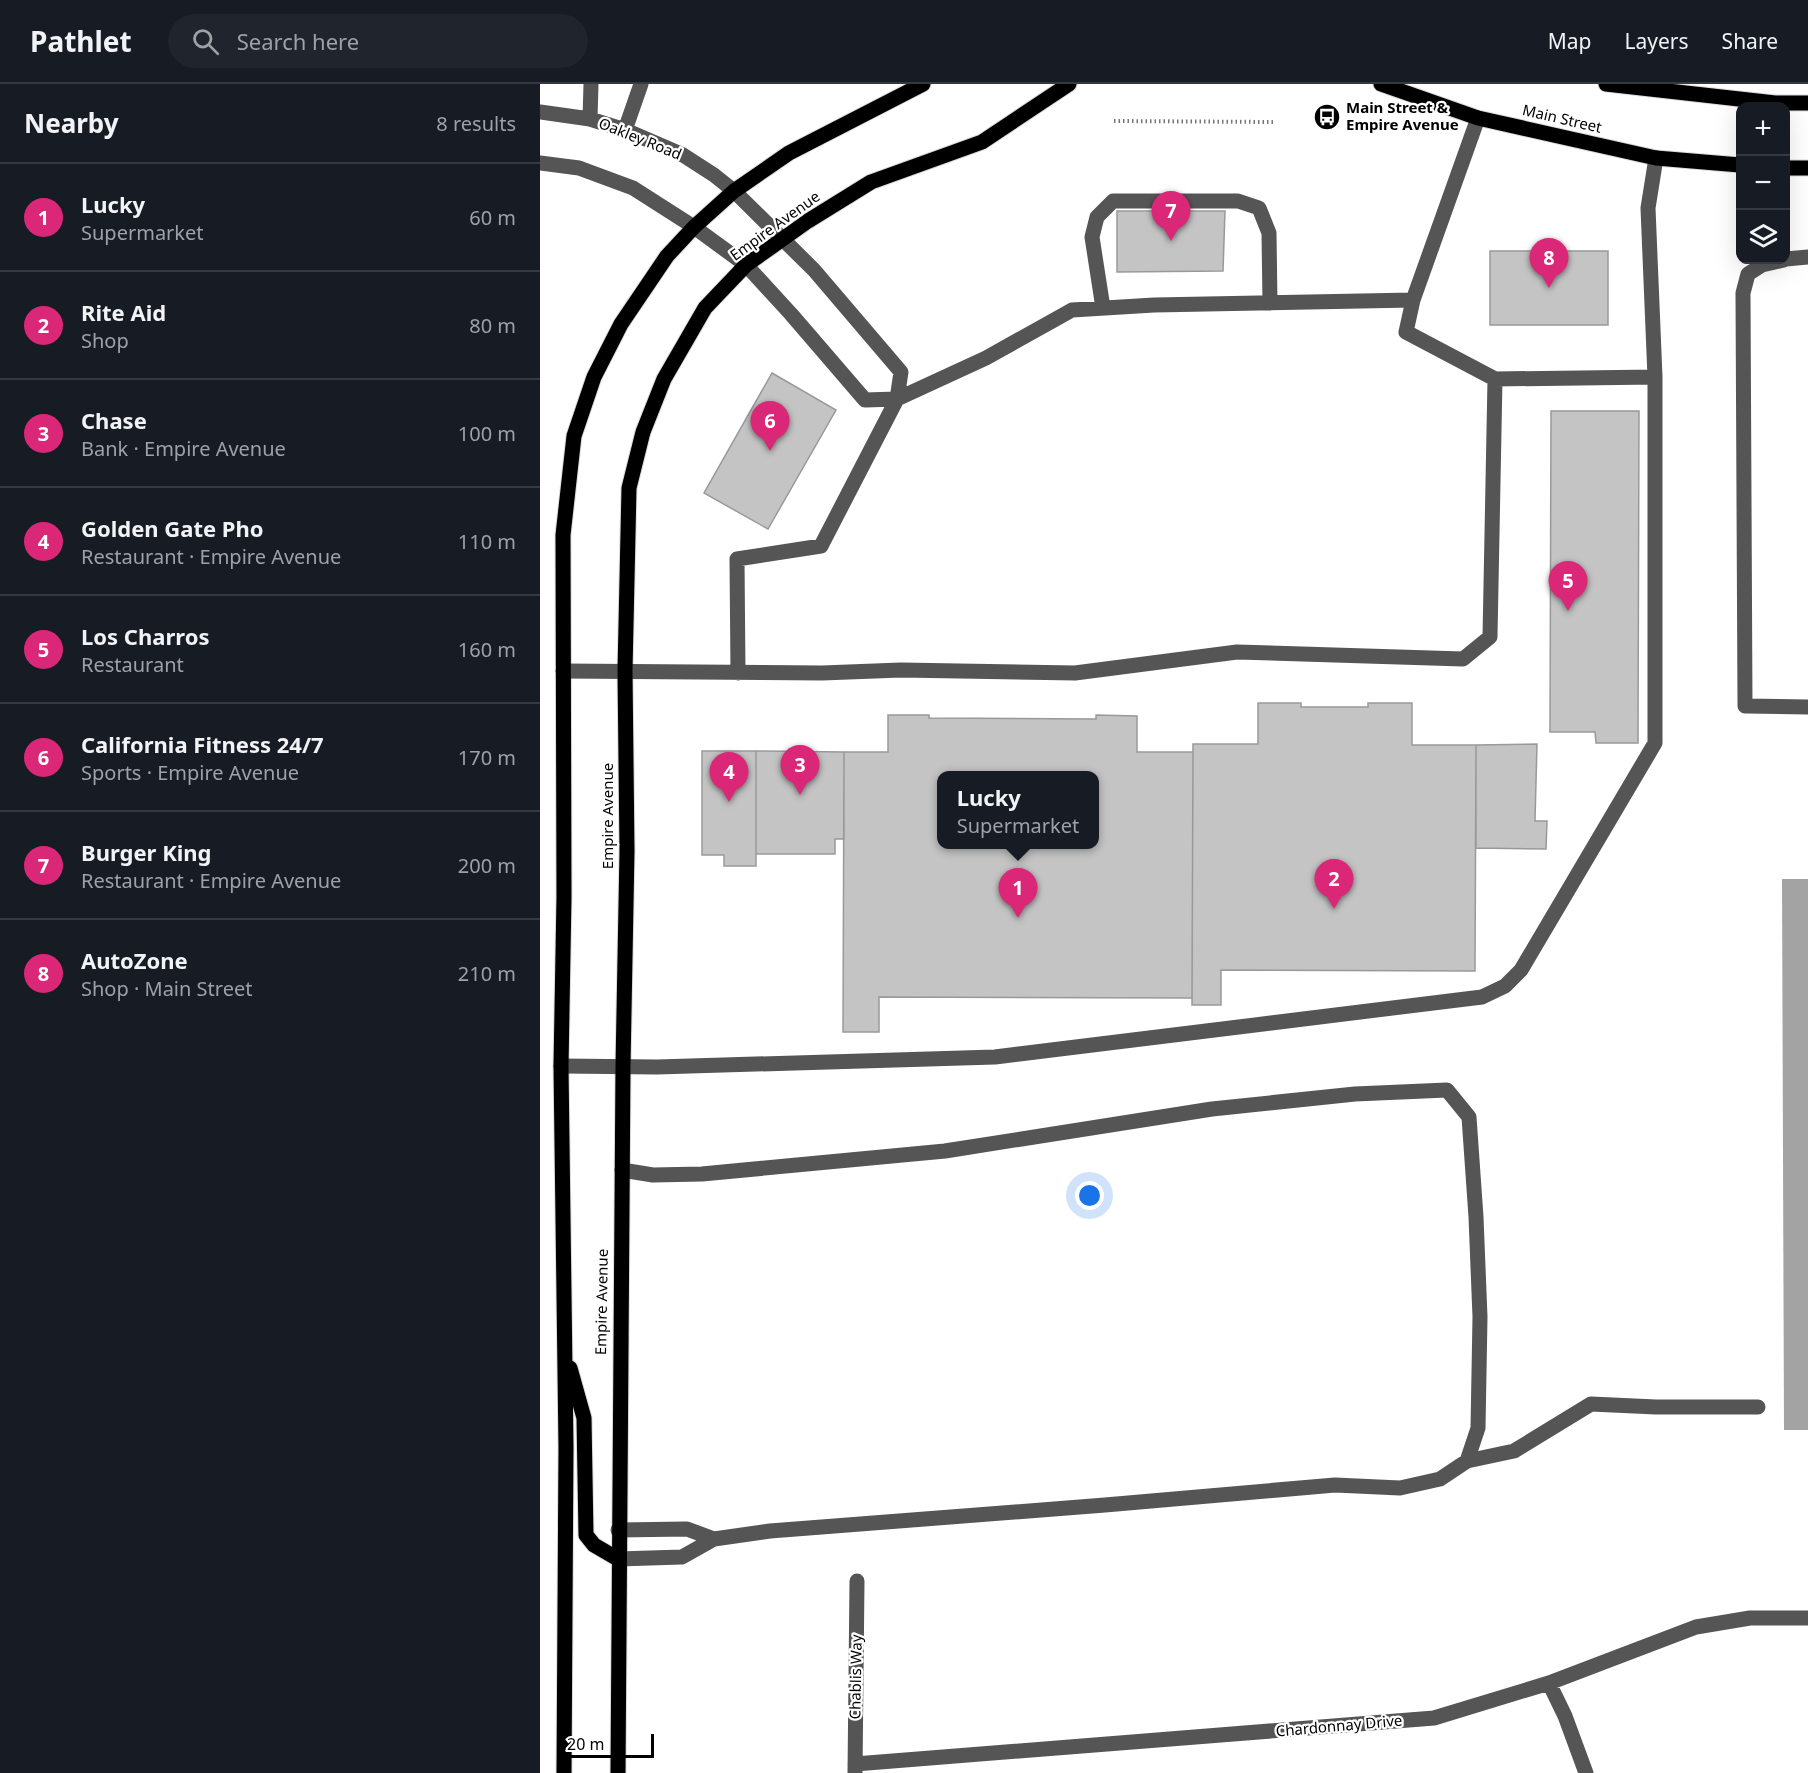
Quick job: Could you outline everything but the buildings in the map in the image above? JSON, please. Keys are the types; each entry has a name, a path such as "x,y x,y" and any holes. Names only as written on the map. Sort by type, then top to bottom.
{"main road":[{"path":"564,1773 565,1348 561,1066 564,897 563,535 574,436 594,377 621,324 667,256 694,227 734,191 789,153 923,84"},
{"name":"Empire Avenue","path":"618,1773 618,1530 622,1066 627,851 626,671 629,488 643,432 664,379 705,308 746,265 871,182 982,142 1069,84"},
{"name":"Main Street","path":"1381,84 1478,118 1656,158 1736,165"},
{"path":"1606,84 1775,103 1808,104"},
{"path":"1790,168 1808,168"},
{"path":"565,1348 584,1418 586,1535 594,1545 618,1559"}],"street":[{"path":"590,119 591,84"},
{"path":"625,130 641,84"},
{"name":"Oakley Road","path":"540,112 590,119 625,130 683,155 734,191 820,277 901,372 897,399"},
{"path":"1478,118 1413,300 1406,332 1495,379 1655,377"},
{"path":"561,1066 995,1058 1482,997 1505,986 1521,970 1655,743 1655,377 1648,208 1656,158"},
{"path":"540,163 579,168 633,188 694,227 746,265 865,400 897,399 986,358 1072,310 1154,305 1413,300"},
{"path":"1103,308 1092,237 1097,217 1113,201 1238,201 1259,208 1269,232 1270,303"},
{"path":"1790,258 1808,256"},
{"path":"1766,264 1748,274 1743,294 1745,706 1808,706"},
{"path":"563,671 738,673 901,670 1074,673 1237,652 1463,658 1490,637 1495,379"},
{"path":"738,673 737,559 821,546 897,399"},
{"path":"622,1170 653,1175 702,1174 945,1151 1212,1109 1355,1094 1447,1090 1469,1117 1476,1218 1480,1317 1478,1428 1467,1461"},
{"path":"618,1559 682,1557 714,1539 770,1531 1335,1485 1400,1488 1440,1479 1467,1461 1514,1451 1591,1404 1656,1407 1758,1407"},
{"path":"618,1530 687,1528 714,1539"},
{"name":"Chablis Way","path":"855,1768 857,1581"},
{"name":"Chardonnay Drive","path":"855,1768 1434,1718 1549,1683 1696,1627 1750,1617 1808,1618"},
{"path":"1549,1683 1566,1716 1586,1773"}],"path":[{"path":"1113,121 1273,122"}],"shaded area":[{"path":"1782,879 1808,879 1808,1430 1784,1430"}],"place":[{"name":"Main Street & Empire Avenue","path":"1327,117"},
{"name":"Burger King","path":"1171,241"},
{"name":"AutoZone","path":"1549,288"},
{"name":"California Fitness 24/7","path":"770,451"},
{"name":"Los Charros","path":"1568,611"},
{"name":"Chase","path":"800,795"},
{"name":"Golden Gate Pho","path":"729,802"},
{"name":"Rite Aid","path":"1334,909"},
{"name":"Lucky","path":"1018,918"}]}
